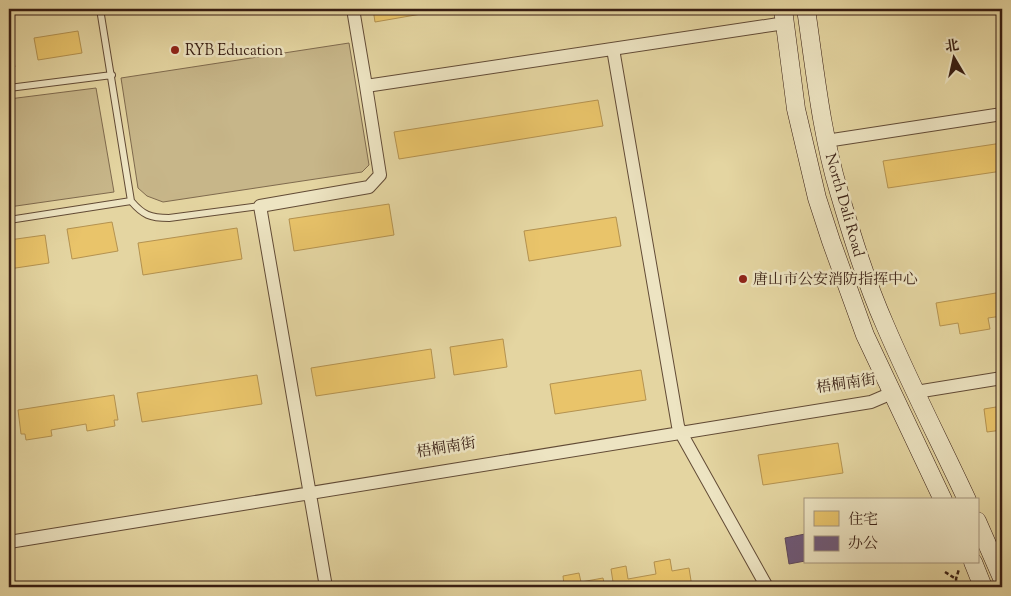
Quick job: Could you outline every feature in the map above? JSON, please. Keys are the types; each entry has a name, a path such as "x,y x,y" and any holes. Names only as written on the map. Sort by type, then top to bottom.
{"main road":[{"name":"North Dali Road","path":"806,9 819,105 826,141 839,191 864,269 884,324 966,498"},
{"name":"North Dali Road","path":"784,16 796,109 817,198 834,250 865,335 942,498"},
{"path":"978,523 1002,578"},
{"path":"975,564 983,587"}],"street":[{"path":"326,587 260,206 369,187 380,175 353,9"},
{"path":"366,86 613,49 784,16"},
{"path":"613,49 680,430 767,587"},
{"path":"826,141 1002,114"},
{"path":"916,392 1002,378"},
{"name":"梧桐南街","path":"9,536 680,430 868,395 892,393"},
{"name":"梧桐南街","path":"9,542 309,490"}],"lane":[{"path":"100,9 131,201 140,212 154,218 169,218 260,206"},
{"path":"9,88 112,75"},
{"path":"9,220 131,201"}],"path":[{"path":"957,587 956,579 960,568 959,564"},
{"path":"945,572 956,579"}],"shaded area":[{"path":"349,43 369,165 362,172 163,202 147,196 138,188 121,78"},
{"path":"96,88 114,192 9,207 9,99"}],"building: 住宅":[{"path":"373,9 426,9 427,13 375,22"},
{"path":"78,31 82,53 38,60 34,38"},
{"path":"9,39 15,67 9,68"},
{"path":"598,100 603,126 399,159 394,132"},
{"path":"1002,143 1002,171 888,188 883,161"},
{"path":"389,204 394,235 294,251 289,219"},
{"path":"616,217 621,246 529,261 524,231"},
{"path":"112,222 118,251 72,259 67,229"},
{"path":"237,228 242,259 143,275 138,243"},
{"path":"45,235 49,263 9,269 9,240"},
{"path":"1002,292 1002,316 988,318 990,329 960,334 958,323 940,326 936,303"},
{"path":"503,339 507,367 454,375 450,347"},
{"path":"431,349 435,378 316,396 311,368"},
{"path":"641,370 646,400 555,414 550,384"},
{"path":"257,375 262,404 142,422 137,393"},
{"path":"114,395 118,420 114,420 115,426 87,431 86,424 51,430 52,436 26,440 25,434 21,434 18,410"},
{"path":"1002,406 1002,430 987,432 984,409"},
{"path":"838,443 843,473 763,485 758,455"},
{"path":"670,559 672,571 689,568 692,587 550,587 564,585 563,576 579,573 581,582 603,578 604,583 613,582 611,569 626,566 628,579 656,574 654,562"}],"building: 办公":[{"path":"804,534 804,561 789,564 785,538"}],"place":[{"name":"RYB Education","path":"175,50"},
{"name":"唐山市公安消防指挥中心","path":"743,279"}]}
